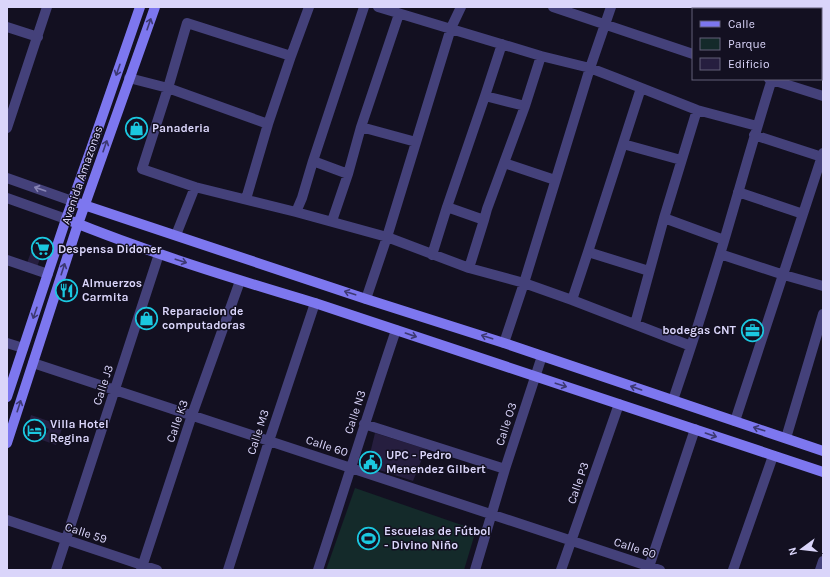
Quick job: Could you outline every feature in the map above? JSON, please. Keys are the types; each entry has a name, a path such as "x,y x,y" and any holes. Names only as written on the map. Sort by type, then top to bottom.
{"street":[{"path":"8,123 47,7"},
{"name":"Avenida Amazonas","path":"7,397 72,201 140,7"},
{"name":"Avenida Amazonas","path":"7,443 78,224 155,7"},
{"path":"246,199 268,124 309,7"},
{"path":"296,212 302,198 364,7"},
{"path":"378,7 542,56 590,68 697,110 822,155 735,422"},
{"path":"366,299 451,28 461,7"},
{"path":"553,7 692,54"},
{"path":"504,343 590,68 611,7"},
{"path":"332,221 348,174 361,127 399,14"},
{"path":"291,56 187,23 142,169 194,187 332,221 386,237 469,268 524,283 572,300 691,346"},
{"path":"7,27 38,37"},
{"path":"432,254 502,44"},
{"path":"469,268 487,209 542,56"},
{"path":"129,78 168,88 268,124"},
{"path":"673,400 720,254 771,80"},
{"path":"774,80 823,96"},
{"path":"572,300 641,88"},
{"path":"485,96 525,106"},
{"path":"635,324 664,218 697,110"},
{"path":"361,127 416,142"},
{"path":"623,144 681,160"},
{"path":"313,161 348,174"},
{"path":"504,164 555,180"},
{"path":"7,178 176,236 504,343 823,451"},
{"path":"176,236 194,187"},
{"path":"738,192 803,214"},
{"path":"7,198 159,254 240,281 315,303 823,472"},
{"path":"447,207 484,220"},
{"path":"664,218 724,240"},
{"path":"588,252 649,271"},
{"name":"Calle J3","path":"56,570 159,254"},
{"path":"720,254 823,286"},
{"path":"7,260 48,274"},
{"name":"Calle K3","path":"142,568 192,415 240,281"},
{"name":"Calle M3","path":"228,570 315,303"},
{"path":"786,438 823,314"},
{"name":"Calle N3","path":"318,570 364,424 396,330"},
{"path":"7,343 23,348"},
{"name":"Calle O3","path":"475,570 505,469 542,356"},
{"name":"Calle 60","path":"32,363 492,514 648,568 660,570"},
{"name":"Calle P3","path":"561,570 619,404"},
{"path":"364,424 505,469"},
{"path":"648,568 695,429"},
{"path":"733,570 773,456"},
{"name":"Calle 59","path":"7,520 142,568 157,570"},
{"path":"820,570 823,561"}],"green space":[{"path":"355,488 476,530 464,570 326,570"}],"building":[{"name":"Panaderia","path":"130,122 144,127 141,135 127,130"},
{"path":"35,241 45,245 37,267 27,263"},
{"name":"Villa Hotel Regina","path":"31,415 63,426 56,445 25,434 28,426 47,433 49,429 29,422"},
{"path":"375,433 426,449 413,481 367,466"}],"place":[{"name":"Panaderia","path":"136,128"},
{"name":"Despensa Didoner","path":"42,249"},
{"name":"Almuerzos Carmita","path":"67,290"},
{"name":"Reparacion de computadoras","path":"147,318"},
{"name":"bodegas CNT","path":"752,330"},
{"name":"Villa Hotel Regina","path":"34,431"},
{"name":"UPC - Pedro Menendez Gilbert","path":"371,462"},
{"name":"Escuelas de Fútbol - Divino Niño","path":"368,538"}]}
